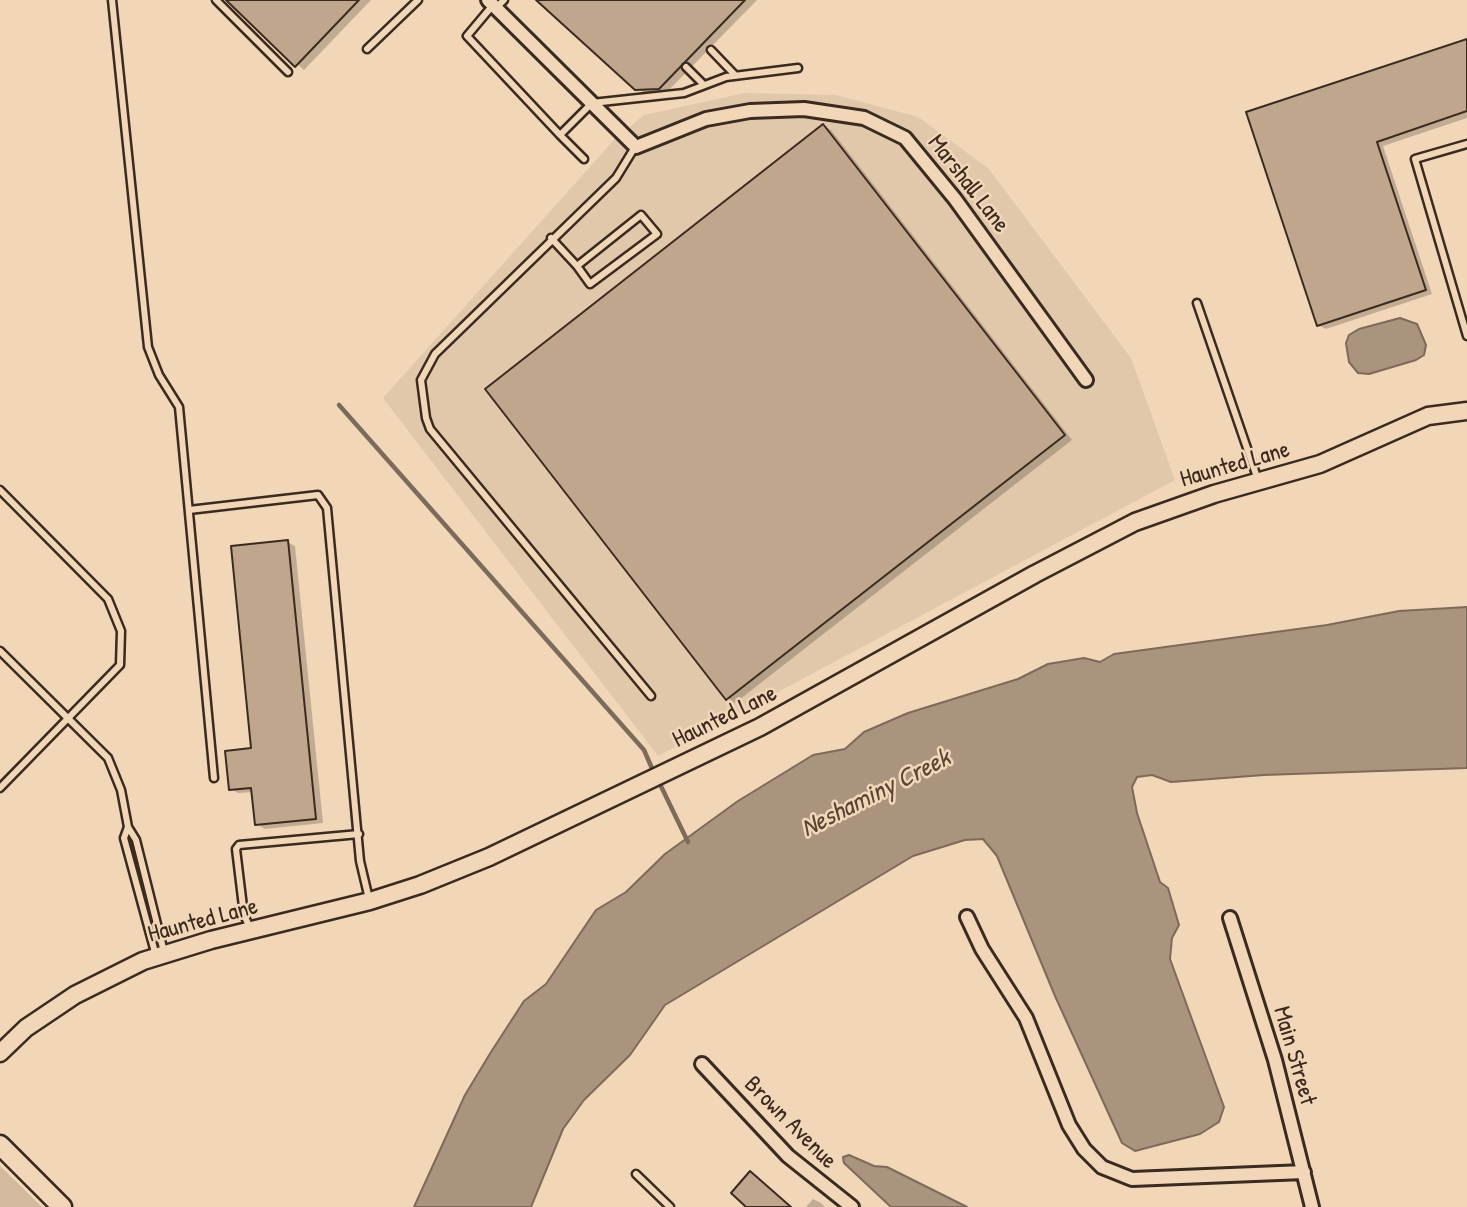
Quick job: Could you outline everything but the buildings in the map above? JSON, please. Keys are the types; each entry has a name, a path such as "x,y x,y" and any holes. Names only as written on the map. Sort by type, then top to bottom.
{"main road":[{"path":"0,1145 62,1207"}],"street":[{"path":"495,3 636,147"},
{"name":"Marshall Lane","path":"636,147 706,119 750,111 804,109 864,118 905,138 955,199 1086,380"},
{"name":"Haunted Lane","path":"0,1053 26,1028 75,995 160,955 370,901 421,885 489,857 760,727 1035,573 1135,522 1162,511 1320,464 1428,416 1467,411"},
{"path":"967,917 982,949 1026,1018 1069,1125 1084,1149 1102,1167 1132,1179 1304,1172"},
{"name":"Main Street","path":"1230,918 1275,1060 1312,1207"},
{"name":"Brown Avenue","path":"702,1064 788,1156 852,1207"}],"lane":[{"path":"112,0 148,347 179,407 215,778"},
{"path":"216,0 288,72"},
{"path":"367,49 418,0"},
{"path":"495,3 467,36 584,159"},
{"path":"711,50 735,75"},
{"path":"686,68 704,85"},
{"path":"561,135 592,103 649,99 684,93 735,75 798,68"},
{"path":"1467,144 1415,159 1467,336"},
{"path":"636,147 616,178 551,238 430,361 421,380 430,429 651,696"},
{"path":"551,238 590,284 657,234 641,215 577,266"},
{"path":"1197,303 1258,482"},
{"path":"0,490 108,599 121,631 120,664 70,719 0,788"},
{"path":"188,510 318,495 327,508 360,861 370,901"},
{"path":"0,651 108,758 121,790 128,827 124,838 160,955"},
{"path":"251,930 244,915 236,849 239,845 359,834"},
{"path":"636,1174 670,1207"}],"shaded area":[{"path":"745,93 836,95 918,117 988,168 1131,358 1175,480 658,756 383,398 614,140 644,115"},
{"path":"0,1166 42,1207 0,1207"}],"water":[{"path":"1400,318 1417,324 1426,345 1424,355 1416,360 1369,374 1358,373 1349,362 1346,343 1349,335 1359,329"},
{"name":"Neshaminy Creek","path":"1467,607 1467,768 1264,775 1171,782 1152,775 1137,777 1132,787 1137,813 1160,882 1168,888 1179,925 1172,938 1170,959 1224,1107 1219,1122 1200,1134 1135,1151 1122,1143 1055,996 997,856 983,839 965,840 913,856 665,1005 630,1055 584,1100 563,1129 531,1207 414,1207 465,1095 491,1052 524,1001 546,984 596,910 626,892 665,854 738,801 813,755 845,749 864,732 908,713 1018,679 1048,664 1084,658 1100,662 1114,654 1327,625 1399,611"},
{"path":"849,1155 874,1166 887,1167 967,1207 891,1207 844,1163 843,1157"}],"waterway":[{"path":"339,405 644,750 654,773"},
{"path":"658,780 688,842"}]}
